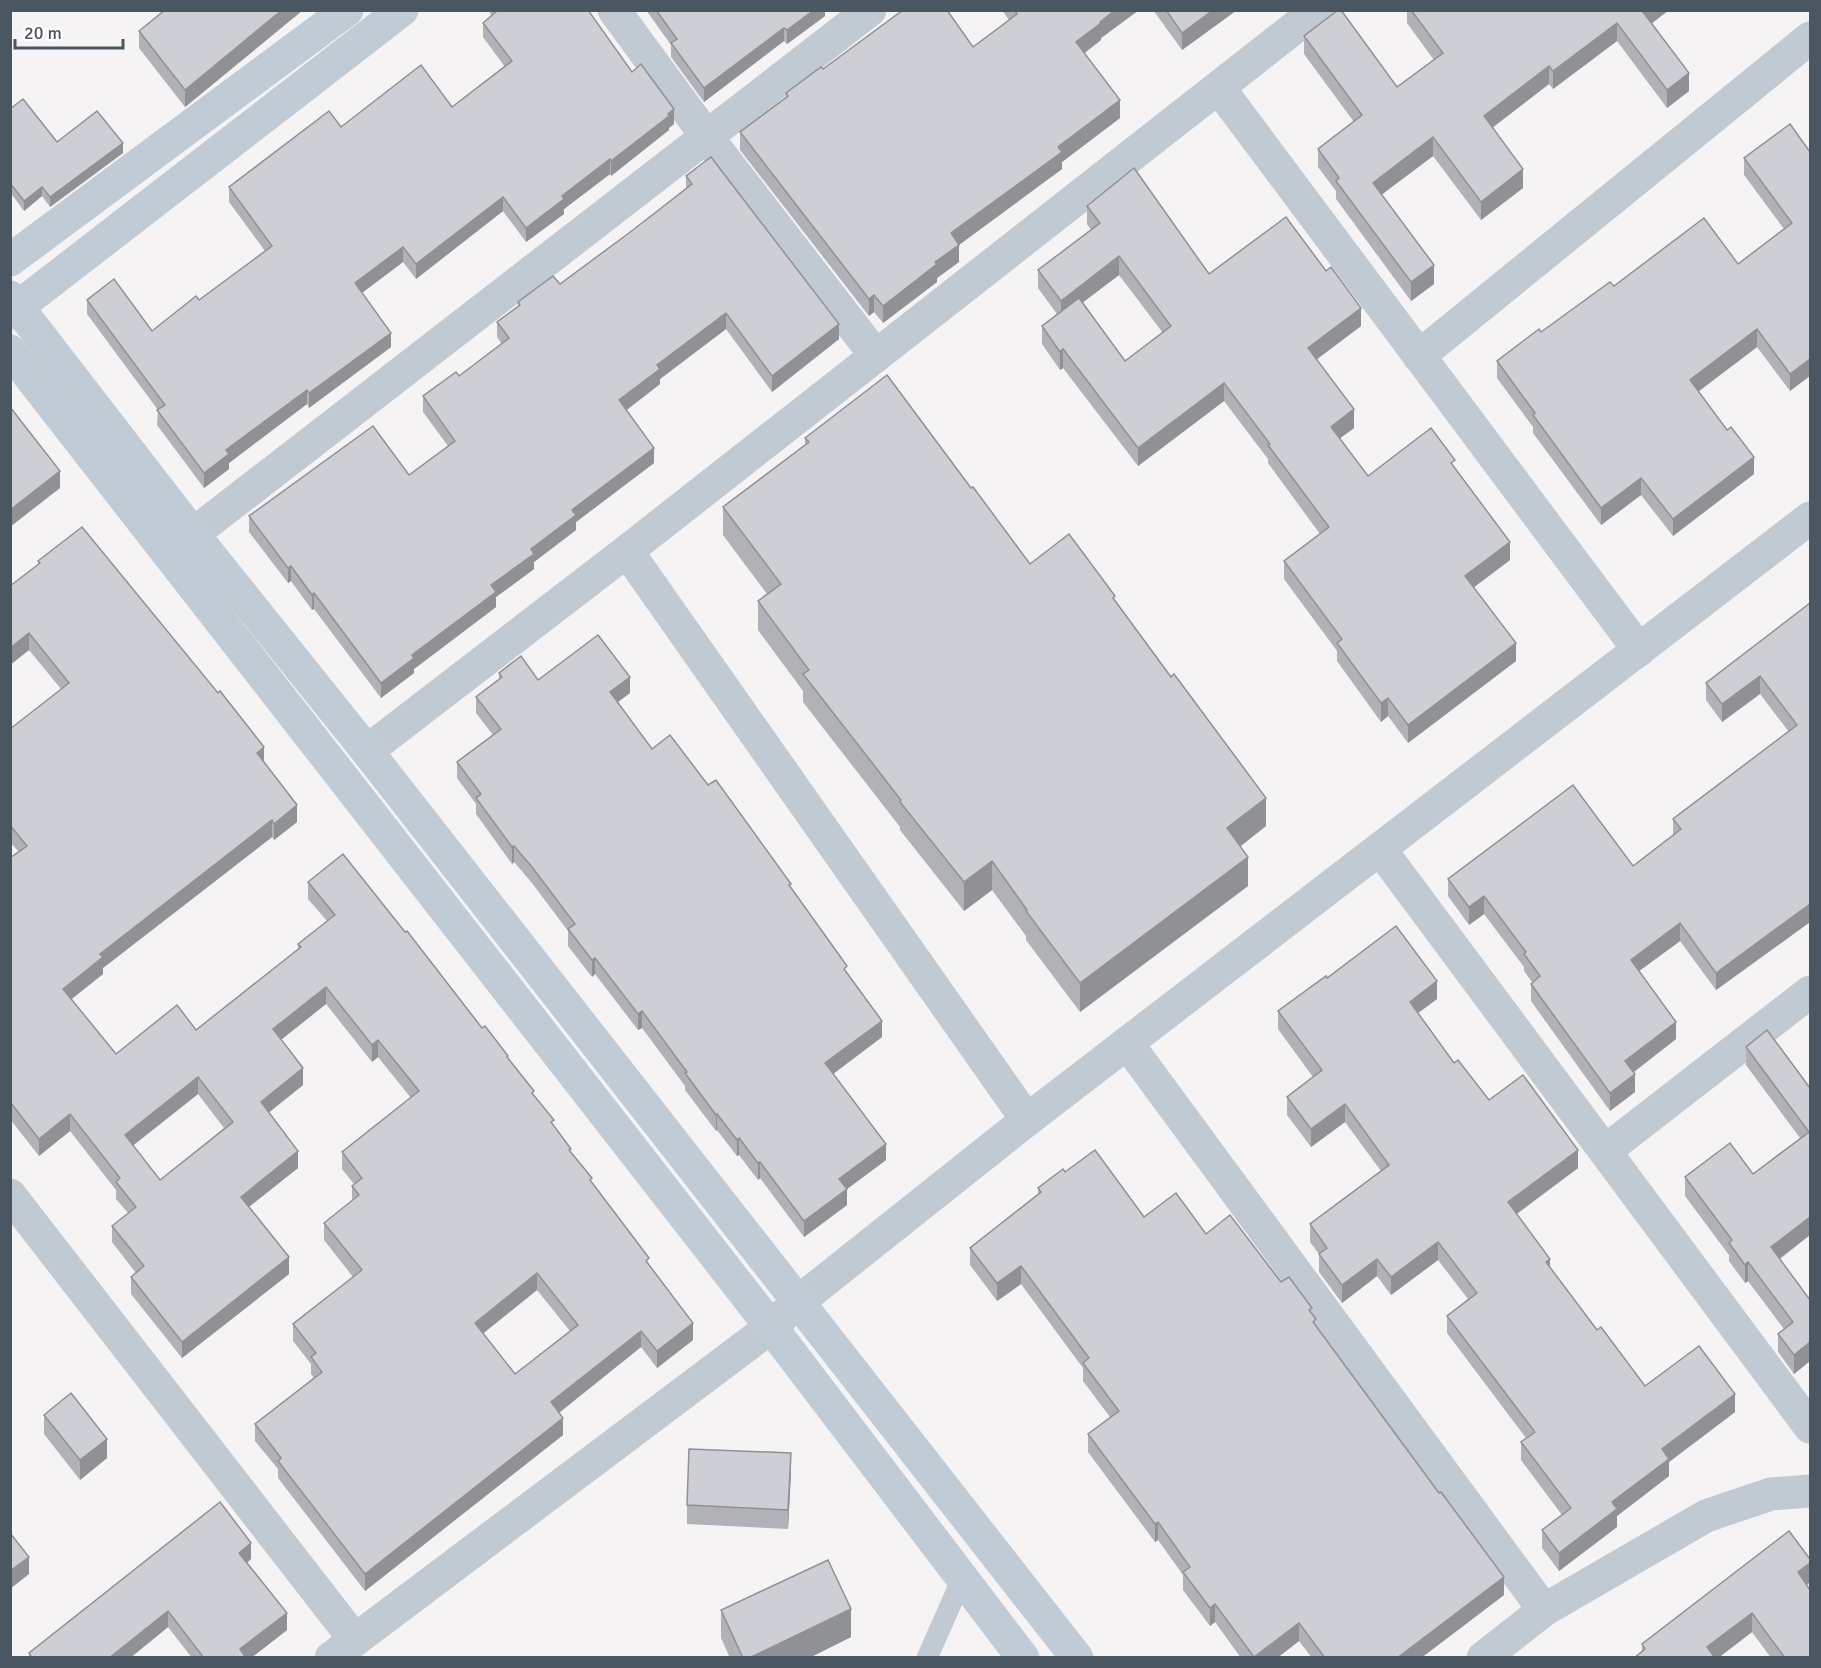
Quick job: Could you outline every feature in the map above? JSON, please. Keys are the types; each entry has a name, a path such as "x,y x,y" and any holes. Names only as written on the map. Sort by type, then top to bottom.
{"main road":[{"path":"10,260 347,10"},
{"path":"402,10 13,306 367,751 1077,1658"},
{"path":"10,351 771,1327 1023,1658"}],"street":[{"path":"614,10 707,137 876,356"},
{"path":"193,534 870,10"},
{"path":"367,751 1317,10"},
{"path":"1419,356 1810,38"},
{"path":"1219,88 1639,650"},
{"path":"10,1195 343,1649 771,1327 798,1302 1027,1120 1810,518"},
{"path":"627,550 1027,1120"},
{"path":"1380,849 1605,1151 1807,1414"},
{"path":"1605,1151 1810,992"},
{"path":"1127,1043 1544,1610"},
{"path":"1483,1658 1544,1610 1706,1516 1771,1494 1810,1491"}],"lane":[{"path":"927,1658 962,1579"}],"building":[{"path":"165,10 282,10 185,90 139,31"},
{"path":"498,10 588,10 632,72 641,64 674,109 668,114 669,116 562,196 564,199 526,228 503,197 416,264 403,247 355,283 391,333 309,393 307,390 226,450 229,454 204,473 157,410 165,405 87,300 114,279 152,331 196,296 199,300 272,246 229,187 329,111 341,127 421,65 452,107 512,61 483,23"},
{"path":"656,10 814,10 787,30 784,28 704,88 671,43 677,39"},
{"path":"903,10 947,10 973,47 1017,14 1015,10 1115,10 1076,42 1120,100 1058,147 1062,152 951,233 959,245 883,306 874,295 869,299 740,132 788,96 786,93 821,67 823,69"},
{"path":"1166,10 1213,10 1182,33"},
{"path":"1341,10 1397,87 1443,53 1411,10 1645,10 1643,12 1689,73 1667,90 1617,23 1553,71 1549,66 1484,116 1523,169 1481,202 1433,137 1373,183 1434,265 1411,282 1336,181 1339,178 1318,149 1362,115 1304,36"},
{"path":"23,99 57,142 97,111 123,143 50,197 42,187 24,201 10,183 10,109"},
{"path":"1790,124 1810,152 1810,359 1790,374 1757,329 1690,380 1727,430 1731,427 1754,457 1673,519 1641,478 1601,508 1497,361 1539,329 1541,332 1610,282 1614,286 1704,218 1738,264 1792,223 1744,158"},
{"path":"711,157 839,324 772,376 726,313 657,365 660,369 619,400 654,448 572,510 576,515 531,549 534,554 491,585 496,592 412,655 414,658 381,683 314,593 312,595 291,566 288,568 249,516 373,426 409,475 455,441 423,396 456,372 459,376 509,338 497,322 520,305 518,302 553,276 560,284 629,233 692,184 686,176"},
{"path":"1134,168 1209,274 1286,217 1326,271 1331,267 1361,308 1308,348 1354,409 1331,427 1368,476 1431,428 1455,460 1451,463 1510,542 1465,576 1516,643 1408,725 1388,698 1381,703 1337,643 1342,639 1284,561 1329,527 1224,383 1138,448 1063,349 1060,352 1042,326 1079,298 1125,361 1171,326 1119,256 1061,301 1038,270 1100,223 1087,206"},
{"path":"887,375 1030,564 1069,534 1171,677 1174,674 1266,798 1227,828 1248,857 1080,983 992,861 964,882 803,674 809,670 758,601 781,584 723,507 809,442 805,438"},
{"path":"10,407 60,471 10,510"},
{"path":"82,527 264,747 257,753 297,805 274,824 272,820 100,954 103,957 63,989 116,1054 177,1005 196,1030 301,947 298,944 335,915 308,882 343,854 405,932 407,931 482,1028 485,1026 508,1056 534,1091 532,1093 554,1120 551,1122 571,1149 569,1150 592,1178 590,1180 649,1258 646,1261 693,1323 657,1351 641,1331 551,1402 563,1418 365,1574 278,1461 281,1458 255,1424 322,1372 311,1357 316,1353 293,1324 362,1270 324,1223 359,1195 352,1186 362,1178 342,1152 419,1091 378,1040 372,1045 326,987 273,1029 303,1068 261,1102 298,1151 241,1197 289,1257 182,1342 131,1277 144,1266 112,1226 136,1207 116,1182 120,1178 70,1114 39,1139 10,1102 10,858 27,846 10,825 10,729 69,683 29,633 10,648 10,586 40,563 38,561","holes":["198,1077 233,1122 160,1180 125,1135","537,1273 578,1325 515,1374 475,1323"]},
{"path":"1810,603 1810,904 1716,973 1680,923 1631,960 1676,1022 1625,1061 1635,1074 1610,1093 1531,984 1540,976 1524,954 1526,952 1484,896 1469,907 1448,879 1573,785 1633,866 1681,829 1673,819 1797,725 1760,676 1722,704 1706,683"},
{"path":"598,635 630,677 610,692 652,749 670,735 708,785 716,780 791,884 789,885 847,966 844,969 882,1021 825,1063 886,1144 839,1179 847,1189 804,1221 760,1162 758,1163 739,1138 737,1140 716,1115 642,1011 638,1014 595,958 592,960 568,929 575,924 532,867 514,846 512,847 476,798 481,794 457,762 501,729 476,697 502,677 499,673 521,656 538,680"},
{"path":"1396,926 1437,981 1410,1002 1454,1063 1458,1060 1489,1100 1523,1075 1578,1150 1508,1202 1550,1259 1546,1262 1597,1330 1601,1327 1645,1386 1699,1346 1735,1394 1662,1449 1669,1459 1612,1502 1617,1509 1559,1553 1542,1530 1571,1508 1521,1442 1535,1432 1447,1316 1477,1293 1438,1242 1391,1277 1377,1259 1342,1285 1319,1254 1327,1248 1310,1224 1389,1165 1345,1104 1311,1129 1287,1097 1322,1070 1278,1011 1326,976 1327,978"},
{"path":"1767,1030 1810,1088 1810,1217 1771,1247 1810,1300 1810,1342 1794,1355 1778,1334 1793,1322 1748,1262 1745,1265 1729,1243 1732,1240 1685,1177 1730,1143 1753,1174 1809,1132 1746,1047"},
{"path":"1095,1150 1144,1217 1176,1193 1206,1234 1230,1215 1281,1282 1289,1277 1312,1308 1309,1310 1316,1319 1313,1322 1504,1577 1397,1658 1325,1658 1299,1623 1254,1657 1215,1604 1210,1608 1183,1572 1190,1567 1158,1522 1155,1524 1088,1434 1119,1411 1083,1363 1089,1358 1021,1266 997,1283 970,1248 1041,1192 1038,1188 1063,1169 1065,1172"},
{"path":"71,1393 107,1439 80,1460 44,1415"},
{"path":"689,1449 791,1453 788,1510 687,1505"},
{"path":"220,1502 251,1543 239,1553 287,1613 240,1649 246,1658 204,1658 168,1611 109,1658 32,1658 29,1653"},
{"path":"1789,1531 1810,1559 1810,1563 1798,1572 1810,1590 1810,1658 1785,1658 1752,1613 1707,1647 1715,1658 1634,1658 1645,1649 1642,1644"},
{"path":"10,1533 29,1557 10,1571"},
{"path":"828,1560 851,1609 749,1658 743,1658 721,1610"}]}
